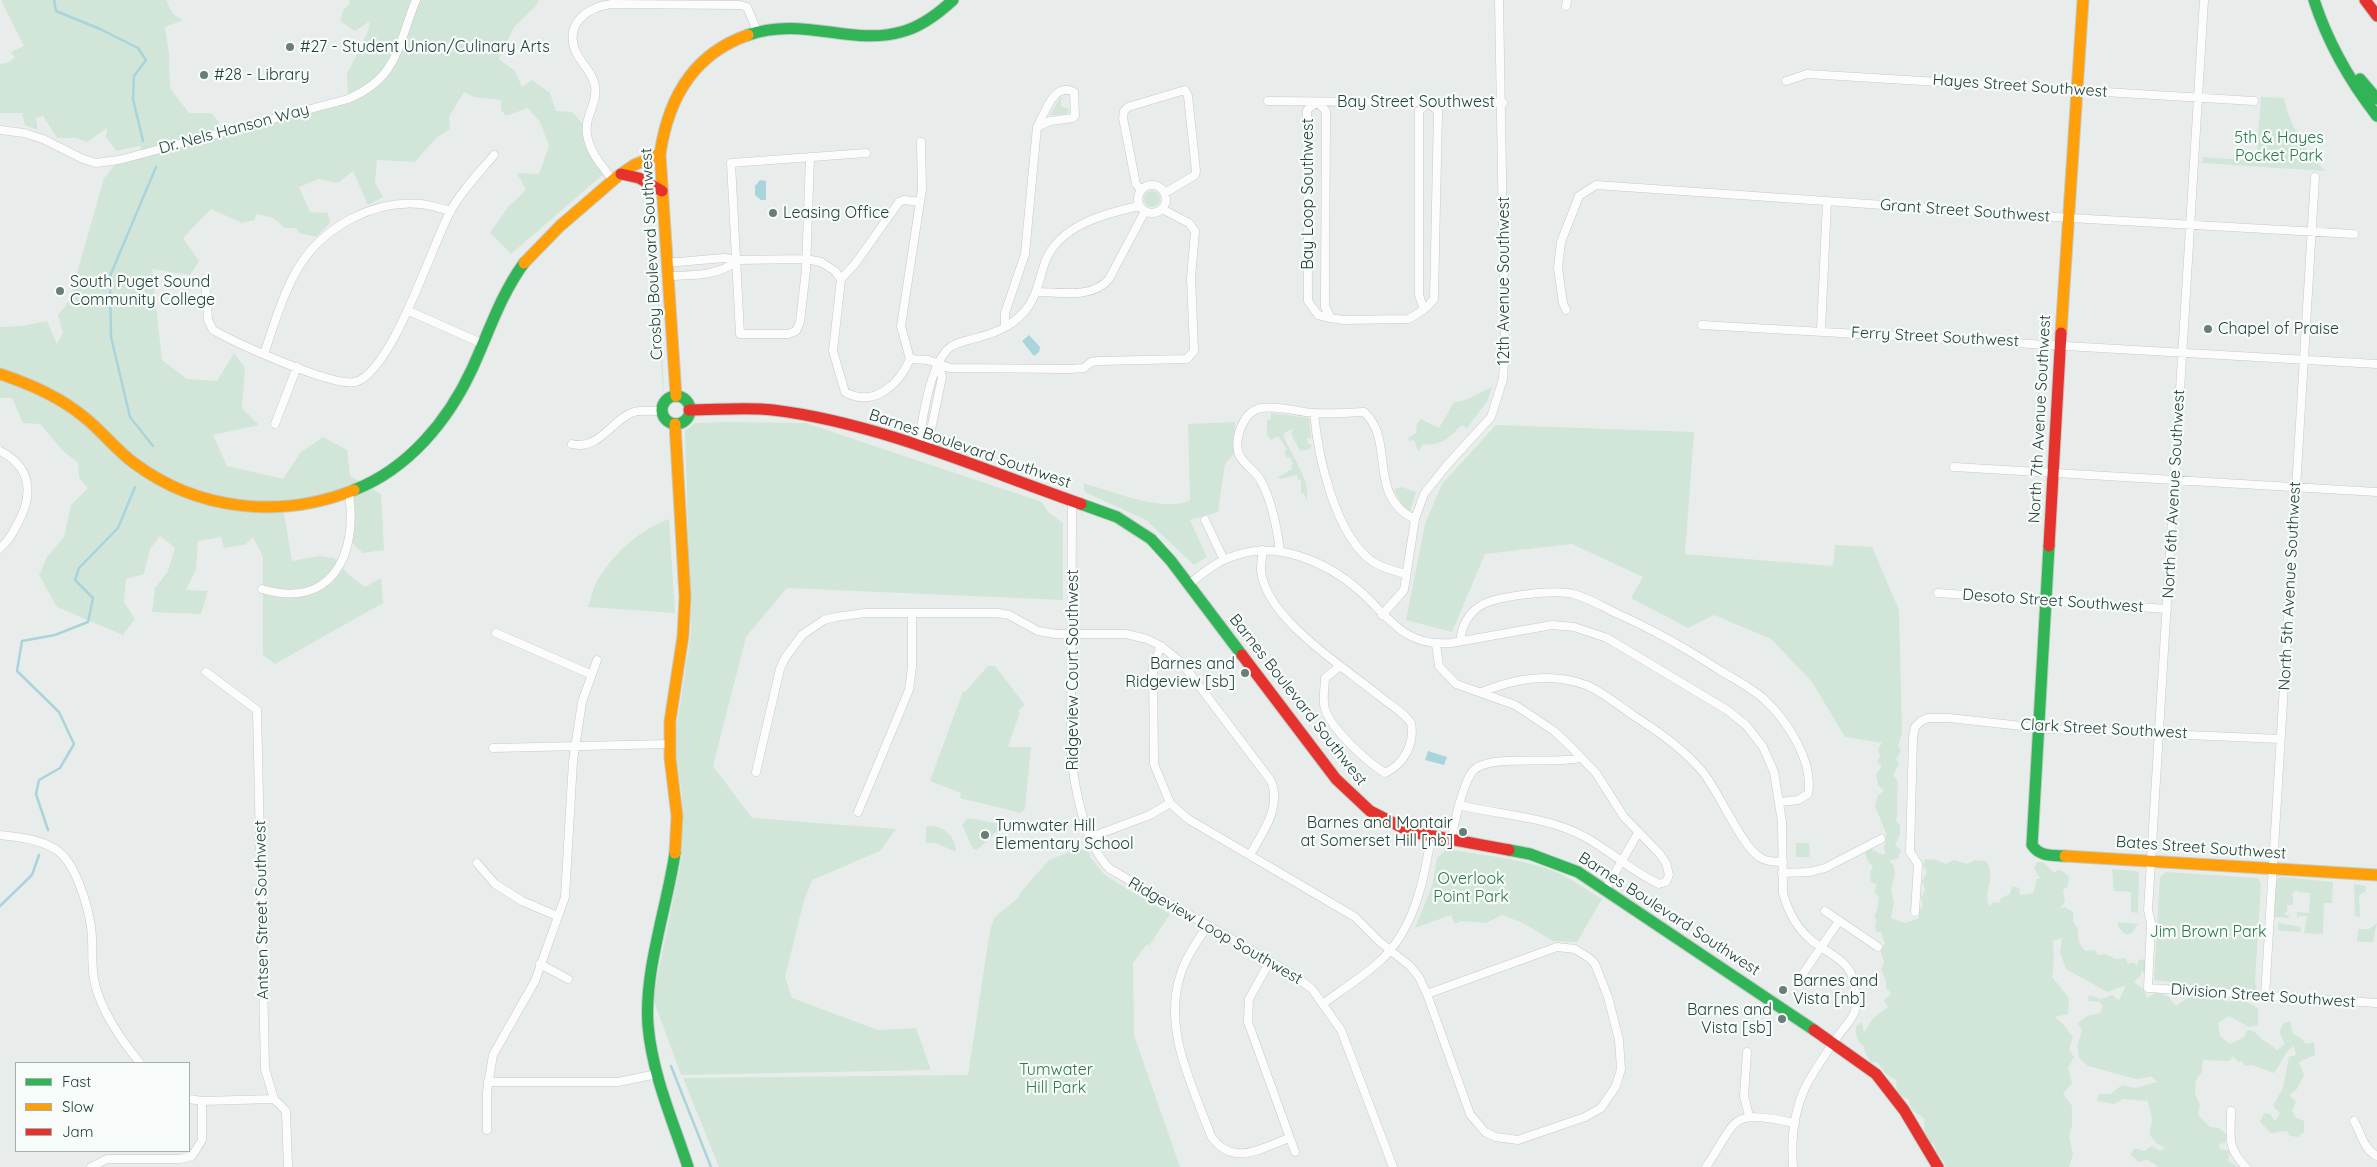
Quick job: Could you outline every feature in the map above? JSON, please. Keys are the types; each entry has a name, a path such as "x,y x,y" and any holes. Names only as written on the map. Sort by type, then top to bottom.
{"main road":[{"name":"Crosby Boulevard Southwest","path":"676,396 660,154 663,133 680,89 698,68 717,51 757,31 790,27 894,34 914,28 929,20 953,0"},
{"name":"North 7th Avenue Southwest","path":"2031,839 2060,344 2070,218 2083,0"},
{"path":"2314,0 2320,18 2346,73 2377,116"},
{"path":"2320,0 2345,55 2365,86 2377,99"},
{"path":"2365,0 2377,16"},
{"path":"0,374 27,383 59,399 85,417 123,455 163,481 185,492 221,503 269,509 298,506 349,494 391,470 430,436 467,379 481,343 506,290 520,268 544,241 617,177 639,162 660,154"},
{"path":"617,177 639,178 662,191"},
{"path":"676,396 685,399 689,410 684,420 675,424 668,421 662,410 667,399 676,396"},
{"name":"Barnes Boulevard Southwest","path":"689,410 771,410 832,420 922,448 1072,500 1117,517 1139,530 1162,550 1346,792 1366,809 1393,825 1431,837 1546,858 1578,872 1833,1043 1876,1074 1904,1110 1938,1167"},
{"path":"675,424 685,597 683,636 670,721 669,744 677,816 675,854 650,983 648,1023 652,1056 688,1167"},
{"name":"Bates Street Southwest","path":"2031,839 2033,848 2045,855 2377,875"}],"street":[{"name":"Dr. Nels Hanson Way","path":"0,130 24,133 43,139 83,159 96,163 119,160 331,104 362,92 377,82 390,68 416,0"},
{"name":"12th Avenue Southwest","path":"1382,615 1404,590 1415,519 1424,494 1491,417 1503,380 1505,338 1503,103 1499,0"},
{"name":"North 6th Avenue Southwest","path":"2148,988 2151,923 2148,910 2204,0"},
{"path":"617,177 599,162 586,137 585,126 596,95 595,85 575,51 573,41 574,30 578,20 586,11 598,6 611,4 740,5 747,7 757,31"},
{"name":"Hayes Street Southwest","path":"1786,81 1807,74 2254,101"},
{"path":"1141,190 1136,184 1123,118 1124,111 1128,107 1185,90 1188,96 1196,171 1195,175 1165,193"},
{"path":"1005,328 1005,313 1025,254 1037,126 1054,94 1060,91 1074,92 1075,116 1073,118 1050,121 1037,126"},
{"name":"Bay Street Southwest","path":"1268,102 1503,103"},
{"name":"Bay Loop Southwest","path":"1331,318 1325,307 1324,297 1326,111 1317,102 1307,110 1308,301 1318,315 1331,318 1343,320 1408,319 1416,316 1423,307 1434,299 1436,291 1438,111 1428,103"},
{"path":"1423,307 1419,295 1419,111 1428,103"},
{"path":"920,202 904,200 899,202 855,264 841,279 833,351 845,392 857,399 878,396 896,381 910,359 901,326 920,202 921,142"},
{"path":"810,157 806,258 800,322 796,330 788,334 740,334 731,163 810,157 866,153"},
{"path":"205,279 208,320 213,330 297,367 342,382 358,381 369,372 380,357 408,311 451,211 494,154"},
{"name":"North 5th Avenue Southwest","path":"2264,996 2315,177"},
{"path":"922,448 932,374 949,348 958,343 987,337 1005,328 1024,312 1036,292 1049,253 1062,240 1094,218 1142,208 1154,213 1162,209 1166,200 1165,193 1161,188 1153,185 1141,190 1138,198 1142,208 1109,279 1103,286 1089,292 1036,292"},
{"name":"Grant Street Southwest","path":"1566,310 1563,303 1559,255 1579,196 1596,185 2070,218 2354,234"},
{"path":"1821,330 1827,202"},
{"path":"264,354 286,292 300,265 320,239 343,223 364,213 388,206 420,204 451,211"},
{"path":"910,359 928,360 939,366 962,369 1070,369 1084,368 1091,362 1098,361 1187,358 1192,356 1194,351 1191,278 1195,231 1189,224 1162,209"},
{"path":"666,263 724,258 737,260 806,258 821,262 841,279"},
{"path":"667,276 704,274 728,268 737,260"},
{"path":"408,311 481,343"},
{"name":"Ferry Street Southwest","path":"1702,324 2377,364"},
{"path":"275,424 297,367"},
{"path":"1280,551 1277,531 1264,488 1256,473 1238,454 1237,442 1245,419 1259,409 1280,408 1314,413 1364,412 1374,422 1386,487 1392,501 1398,508 1415,519"},
{"path":"572,444 580,446 600,438 621,419 634,412 662,410"},
{"path":"1314,413 1325,477 1342,519 1356,543 1372,561 1391,570 1406,574"},
{"path":"0,451 17,462 27,484 28,493 24,511 9,539 0,548"},
{"path":"1954,467 2377,492"},
{"path":"262,589 294,595 310,591 326,581 341,564 350,541 353,518 349,494"},
{"name":"Ridgeview Court Southwest","path":"1072,500 1070,753 1073,775 1091,837"},
{"path":"1205,520 1224,560"},
{"path":"1263,550 1261,570 1271,599 1307,638 1339,667 1372,689 1411,723 1413,738 1409,749 1393,769 1384,773 1357,751 1328,717 1324,707 1325,678 1339,667"},
{"path":"1189,584 1224,560 1248,552 1263,550 1280,551 1320,565 1346,579 1403,633 1436,644 1552,625 1574,627 1607,638 1728,710 1746,725 1763,747 1774,772 1781,802 1782,873 1784,893 1790,914 1801,930 1836,957 1851,973 1853,980 1855,1009 1804,1089 1795,1123 1793,1167"},
{"path":"1461,641 1464,627 1473,612 1482,604 1532,593 1570,593 1581,596 1640,623 1744,685 1774,710 1791,733 1800,751 1810,783 1808,794 1798,800 1781,802"},
{"name":"Desoto Street Southwest","path":"1938,593 2046,599 2167,609"},
{"path":"858,812 909,690 912,666 912,613"},
{"path":"756,772 780,669 785,658 802,635 824,620 844,615 998,613 1009,615 1038,631 1138,636 1161,646 1182,663 1273,787 1275,800 1273,812 1250,855"},
{"path":"496,633 590,674"},
{"path":"1436,644 1439,666 1456,684 1482,692 1531,714 1554,731 1596,773 1624,816 1638,833 1659,853 1666,863 1669,874 1666,882 1660,884 1623,863 1585,836 1558,826 1459,806"},
{"path":"1161,646 1153,666 1153,749 1159,779 1170,802 1188,819 1355,916 1419,977 1427,994 1470,1114 1477,1124 1496,1137 1524,1139 1585,1117 1607,1101 1616,1086 1622,1059 1613,1011 1595,964 1575,949 1550,949 1427,994"},
{"path":"487,1130 488,1082 493,1055 535,981 564,897 569,801 575,746 582,702 596,660"},
{"name":"Antsen Street Southwest","path":"206,672 257,710 265,1069 274,1099 286,1111 288,1167"},
{"path":"1482,692 1509,681 1542,677 1587,686 1680,747 1703,772 1750,850 1761,859 1783,862"},
{"name":"Clark Street Southwest","path":"1915,912 1918,864 1910,852 1913,737 1915,727 1921,721 1928,718 2038,727 2280,739"},
{"path":"493,748 669,744"},
{"path":"1451,840 1459,806 1472,772 1483,763 1567,762 1580,758"},
{"path":"1091,837 1136,821 1170,802"},
{"path":"1605,890 1623,863 1638,833"},
{"path":"0,836 24,838 56,849 72,869 82,890 91,928 91,967 96,987 118,1033 139,1062"},
{"name":"Ridgeview Loop Southwest","path":"1091,837 1097,853 1110,869 1302,981 1324,1003 1341,1030 1393,1167"},
{"path":"1324,1003 1362,976 1390,950 1406,927 1418,897 1431,837"},
{"path":"1782,873 1810,872 1825,868 1881,839"},
{"path":"477,863 495,884 522,901 558,916"},
{"path":"1825,911 1878,947"},
{"path":"1802,975 1840,921"},
{"path":"1207,926 1181,971 1174,1010 1179,1046 1211,1136 1217,1145 1226,1152 1237,1155 1246,1154 1289,1138"},
{"path":"1270,961 1249,999 1248,1022 1295,1152"},
{"path":"540,964 568,979"},
{"name":"Division Street Southwest","path":"2148,988 2377,1003"},
{"path":"1747,1052 1744,1096 1748,1116"},
{"path":"488,1082 618,1082 657,1074"},
{"path":"190,1099 202,1101 274,1099"},
{"path":"91,1167 106,1159 180,1159 192,1156 202,1140 202,1101"},
{"path":"2231,1111 2231,1146 2234,1155 2246,1167"},
{"path":"1706,1167 1725,1134 1735,1122 1748,1116 1795,1123"},
{"path":"2354,1121 2365,1144 2372,1154 2377,1156"}],"green space":[{"path":"1,0 166,0 173,14 183,20 165,27 169,54 170,88 189,113 211,113 219,122 211,134 348,99 347,74 368,31 370,21 355,31 340,21 343,10 350,4 349,0 539,0 535,7 514,27 499,59 515,71 522,87 532,80 550,93 556,111 572,112 585,126 586,137 606,172 511,254 490,233 508,207 526,190 517,173 539,174 549,146 540,122 528,108 506,116 501,110 501,100 474,97 464,92 449,117 450,129 436,138 415,162 377,160 375,183 383,197 368,205 353,171 338,183 319,179 299,187 310,212 328,213 330,223 316,237 299,233 296,228 285,228 273,218 257,214 254,220 242,223 211,209 183,238 199,261 190,275 152,269 162,360 187,379 217,381 234,353 245,368 242,408 259,425 213,435 227,466 283,479 301,452 323,437 347,450 350,476 381,494 384,550 363,553 350,541 349,494 283,508 292,561 319,556 334,558 349,575 365,587 381,578 383,603 275,664 263,655 263,557 253,537 245,545 224,548 221,537 198,541 196,569 186,590 208,591 201,614 152,612 155,588 168,571 175,548 160,536 150,549 144,574 126,579 124,602 135,619 123,635 57,607 39,575 47,557 64,537 71,505 88,488 79,478 78,463 63,451 40,424 23,423 12,398 0,398 0,327 22,326 47,321 57,344 63,333 58,315 69,301 104,178 119,160 142,153 140,146 116,151 106,137 107,128 87,142 76,138 57,138 43,116 36,118 38,130 25,125 22,113 0,113 0,64 7,63 15,58 11,52 24,46"},
{"name":"5th & Hayes Pocket Park","path":"2261,97 2284,98 2290,119 2299,138 2325,171 2202,163 2203,157 2256,161"},
{"path":"1060,98 1068,98 1061,99 1061,107 1068,108 1069,112 1066,114 1050,115"},
{"path":"1152,191 1158,193 1160,199 1158,205 1152,207 1146,205 1144,199 1146,193"},
{"path":"655,265 658,276 664,391 663,391"},
{"path":"1492,387 1487,402 1467,428 1462,425 1445,440 1435,444 1424,444 1418,451 1414,440 1409,441 1408,438 1416,433 1417,424 1421,419 1439,428 1454,402 1468,399"},
{"path":"1271,413 1309,418 1311,438 1307,438 1308,444 1312,444 1310,449 1300,451 1291,434 1293,429 1284,433 1287,444 1304,477 1307,493 1306,500 1304,493 1301,493 1301,479 1298,480 1297,475 1280,479 1278,477 1292,469 1291,465 1293,464 1290,457 1287,458 1284,452 1287,450 1278,436 1271,440 1267,435 1267,420 1271,419"},
{"path":"1235,422 1234,454 1225,464 1218,512 1190,520 1207,557 1194,565 1146,520 1085,492 1083,483 1152,503 1180,504 1190,500 1188,424"},
{"path":"695,423 806,423 1042,502 1048,512 1063,523 1063,600 787,588 746,637 713,766 752,818 896,829 880,851 812,880 803,904 785,977 792,998 878,1030 916,1028 931,1070 681,1075 653,999 682,856 682,795 674,744 691,633 685,431"},
{"name":"Jim Brown Park","path":"1496,425 1694,432 1685,554 1833,566 1835,545 1872,547 1899,610 1902,733 1898,746 1901,750 1896,759 1899,764 1893,775 1898,782 1896,821 1900,825 1900,835 1895,845 1901,850 1898,858 1889,861 1893,864 1895,875 1891,888 1894,903 1891,918 1905,923 1919,918 1918,913 1923,906 1921,898 1925,890 1922,881 1927,872 1923,865 1925,859 1936,860 1946,864 1954,860 1967,864 1975,860 1986,861 1990,873 1989,906 1994,902 1999,903 2001,898 2010,894 2012,886 2019,888 2020,895 2033,893 2037,879 2041,879 2034,869 2037,862 2043,862 2054,873 2058,870 2064,872 2069,877 2068,886 2063,890 2065,901 2060,909 2065,907 2073,912 2073,921 2078,929 2079,942 2084,949 2086,951 2095,950 2098,955 2105,954 2116,959 2125,958 2128,964 2134,962 2137,966 2138,960 2148,959 2149,968 2145,974 2141,971 2141,975 2134,982 2145,990 2147,998 2157,992 2169,997 2176,1006 2198,990 2206,995 2215,988 2154,980 2160,877 2166,872 2258,878 2261,884 2255,982 2257,989 2254,992 2227,989 2227,1002 2240,998 2258,1008 2258,1025 2249,1027 2229,1016 2218,1023 2220,1036 2230,1044 2244,1037 2247,1030 2254,1031 2277,1050 2285,1044 2279,1032 2283,1024 2290,1021 2293,1034 2300,1037 2306,1044 2314,1042 2315,1055 2299,1062 2304,1075 2297,1089 2289,1095 2296,1102 2292,1111 2296,1118 2304,1121 2304,1132 2298,1137 2290,1136 2287,1131 2271,1133 2260,1122 2264,1113 2270,1114 2275,1121 2280,1113 2273,1106 2283,1088 2289,1057 2296,1055 2294,1046 2285,1055 2274,1073 2252,1065 2245,1066 2242,1061 2238,1062 2233,1056 2229,1061 2203,1060 2202,1072 2196,1080 2195,1094 2200,1105 2198,1115 2210,1127 2219,1128 2227,1135 2225,1143 2219,1144 2220,1149 2230,1151 2228,1161 2238,1167 2155,1167 2158,1166 2147,1160 2139,1162 2130,1154 2135,1148 2144,1151 2152,1146 2160,1151 2165,1148 2156,1143 2149,1134 2152,1120 2148,1101 2123,1099 2114,1104 2097,1101 2099,1094 2110,1094 2122,1085 2135,1088 2157,1082 2152,1077 2136,1079 2088,1066 2079,1058 2077,1046 2082,1030 2078,1023 2087,1016 2100,1013 2103,1006 2099,1002 2088,1001 2089,995 2101,999 2112,995 2119,1000 2126,985 2107,992 2066,969 2060,952 2062,938 2053,941 2054,960 2052,977 2069,998 2068,1014 2055,1017 2073,1037 2069,1049 2074,1057 2068,1068 2072,1083 2063,1094 2072,1106 2072,1126 2069,1136 2073,1154 2069,1167 1946,1167 1934,1144 1925,1139 1924,1118 1912,1110 1908,1099 1897,1094 1896,1080 1886,1074 1878,1063 1871,1062 1856,1035 1856,1026 1862,1022 1864,1033 1873,1018 1888,1007 1884,1001 1891,993 1886,988 1886,980 1881,970 1884,962 1880,950 1885,944 1881,932 1876,932 1875,925 1877,921 1874,915 1877,911 1879,897 1874,892 1877,885 1871,882 1870,872 1873,866 1868,862 1865,853 1870,848 1882,855 1886,853 1884,848 1886,833 1875,806 1878,795 1884,791 1878,785 1876,774 1882,766 1877,762 1880,756 1878,749 1882,743 1845,737 1812,682 1771,639 1714,615 1688,628 1631,598 1643,577 1572,544 1485,554 1452,632 1406,620 1425,524 1442,484"},
{"path":"1402,487 1416,492 1410,512 1401,504 1394,489"},
{"path":"669,519 675,613 588,607 597,581 619,552 637,536"},
{"path":"988,666 995,666 1025,705 1018,711 1020,712 1008,747 1031,747 1025,809 1021,813 960,798 961,793 930,781 963,691 965,692"},
{"path":"970,818 999,824 1002,827 977,850 973,849 962,825"},
{"path":"926,827 940,828 948,833 954,842 956,852 936,843 926,843"},
{"path":"1796,843 1809,843 1810,857 1796,857"},
{"name":"Tumwater Hill Park","path":"1079,848 1090,853 1090,857 1104,874 1170,914 1149,946 1147,944 1133,963 1134,1035 1180,1167 719,1167 683,1078 968,1075 990,930 995,917 1019,897 1020,893 1049,860"},
{"name":"Overlook Point Park","path":"1447,849 1517,861 1545,868 1570,879 1602,899 1577,942 1553,941 1523,923 1502,915 1486,923 1461,921 1455,924 1451,915 1415,928 1432,886 1437,858"},
{"path":"2112,869 2136,871 2139,873 2138,913 2131,912 2131,892 2114,891"},
{"path":"2278,878 2333,882 2332,903 2324,903 2323,934 2304,933 2307,916 2300,916 2297,919 2297,912 2309,913 2310,893 2298,892 2296,890 2291,896 2293,896 2293,905 2287,905 2287,912 2284,914 2289,916 2289,918 2274,917 2276,883"},
{"path":"2354,884 2366,886 2366,891 2359,895 2360,917 2355,916"},
{"path":"2118,922 2138,924 2132,933 2126,935 2118,927"},
{"path":"2278,923 2301,927 2301,932 2281,931 2278,929"},
{"path":"2377,923 2373,942 2357,942 2358,929 2369,929"}],"water":[{"path":"760,180 766,181 766,200 761,200 755,195 755,186"},
{"path":"1029,335 1040,347 1039,352 1034,356 1022,341"},
{"path":"1428,751 1447,757 1444,765 1425,760"}],"waterway":[{"path":"54,0 56,11 100,29 138,48 146,60 134,76 133,99 143,141"},
{"path":"153,446 130,417 111,337 110,276 156,167"},
{"path":"48,830 36,794 39,780 60,768 74,744 59,712 17,671 22,641 55,635 88,622 93,598 75,580 79,568 118,528 135,487"},
{"path":"0,906 32,875 39,855"},
{"path":"671,1066 711,1167"}],"traffic: fast":[{"path":"748,35 788,28 864,36 901,32 922,23 953,0"},
{"path":"2314,0 2340,61 2357,89 2377,116"},
{"path":"2360,79 2377,99"},
{"path":"354,490 392,470 409,456 438,425 462,388 501,301 524,263"},
{"path":"676,396 686,400 690,410 686,420 676,424 666,420 662,410 666,400 676,396"},
{"path":"1081,504 1117,517 1151,539 1171,561 1242,655"},
{"path":"2049,546 2032,845 2039,852 2065,856"},
{"path":"1509,850 1530,854 1578,872 1814,1030"},
{"path":"675,853 649,983 648,1025 658,1079 688,1167"}],"traffic: slow":[{"path":"2061,333 2083,0"},
{"path":"676,396 660,154 669,115 686,81 698,66 712,54 729,43 748,35"},
{"path":"524,263 560,226 618,176 634,165 660,154"},
{"path":"0,374 22,382 65,403 91,422 134,463 159,479 185,492 212,500 269,507 298,505 354,490"},
{"path":"675,424 685,597 683,636 670,721 670,758 677,816 675,853"},
{"path":"2065,856 2377,875"}],"traffic: jam":[{"path":"2365,0 2377,16"},
{"path":"621,174 639,178 662,191"},
{"path":"2049,546 2061,333"},
{"path":"689,410 763,409 813,416 852,425 929,449 1081,504"},
{"path":"1242,655 1336,779 1370,811 1411,832 1509,850"},
{"path":"1814,1030 1876,1074 1904,1110 1938,1167"}],"place":[{"name":"#27 - Student Union/Culinary Arts","path":"290,47"},
{"name":"#28 - Library","path":"204,75"},
{"name":"Leasing Office","path":"773,213"},
{"name":"South Puget Sound Community College","path":"60,291"},
{"name":"Chapel of Praise","path":"2208,329"},
{"name":"Barnes and Ridgeview [sb]","path":"1245,673"},
{"name":"Barnes and Montair at Somerset Hill [nb]","path":"1463,832"},
{"name":"Tumwater Hill Elementary School","path":"985,835"},
{"name":"Barnes and Vista [nb]","path":"1783,990"},
{"name":"Barnes and Vista [sb]","path":"1782,1019"}]}
